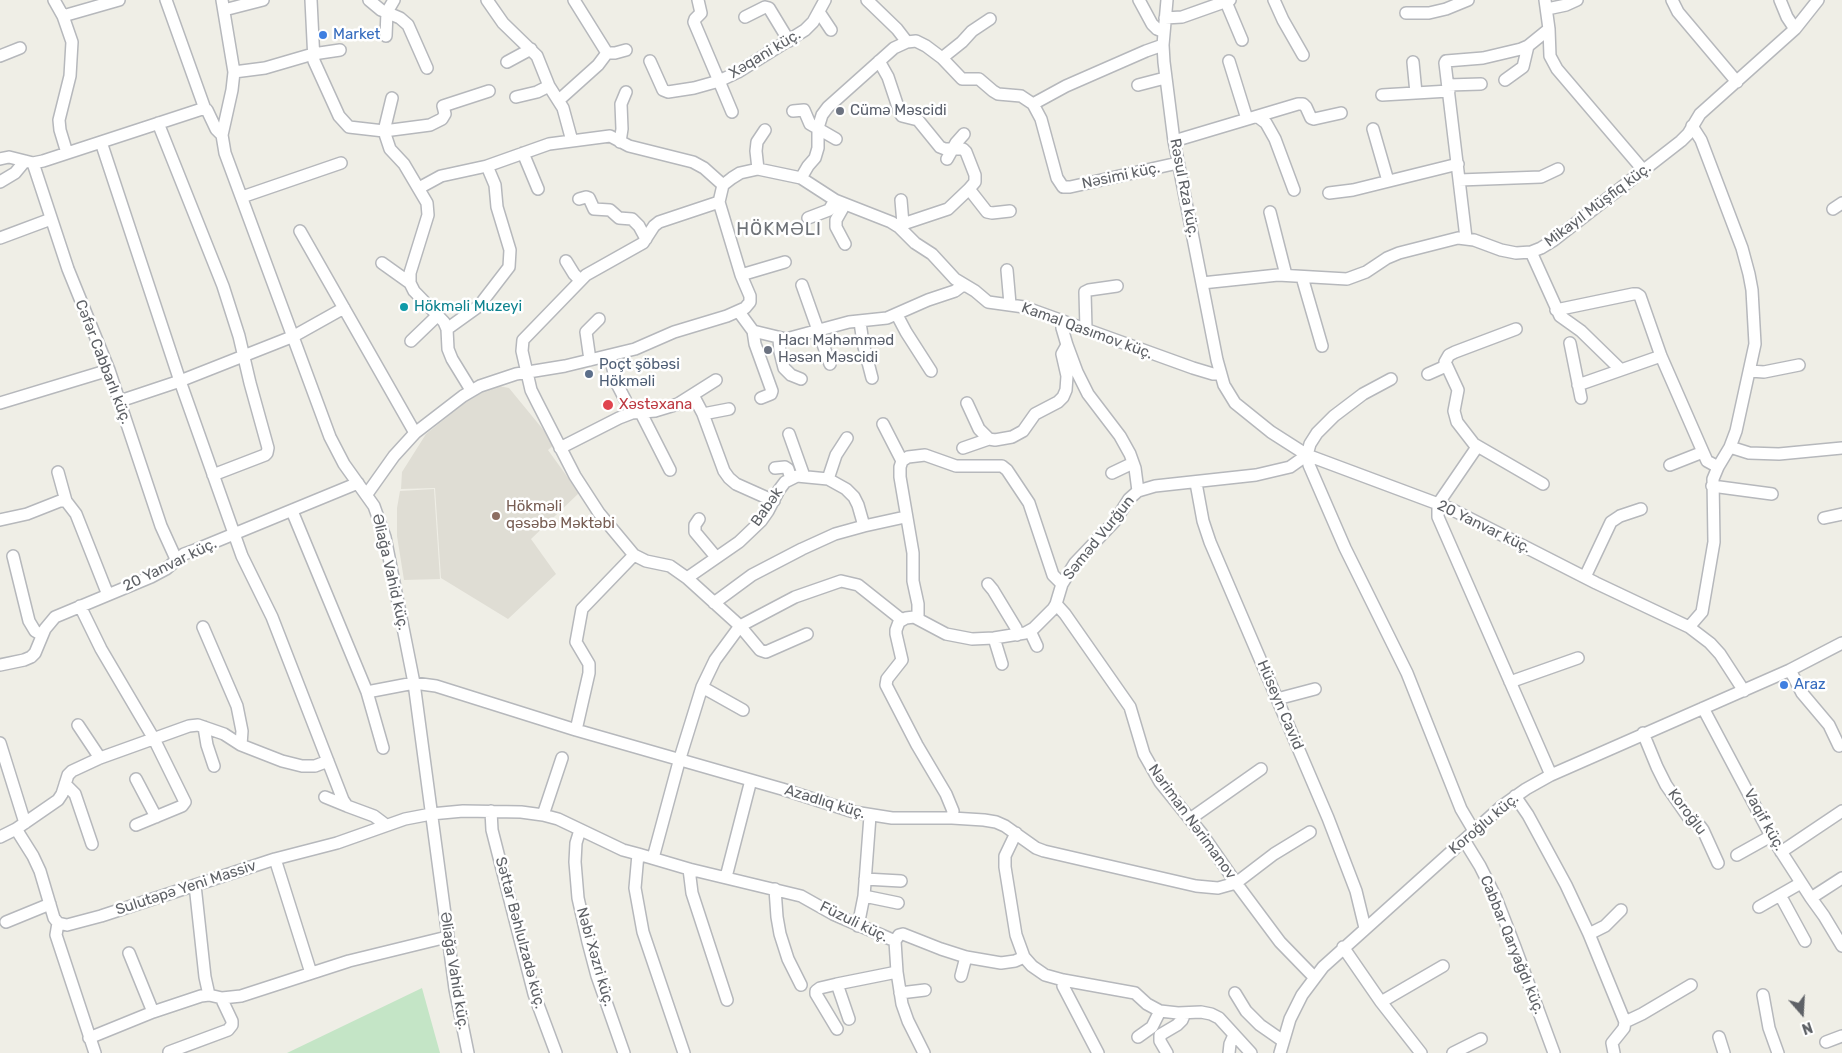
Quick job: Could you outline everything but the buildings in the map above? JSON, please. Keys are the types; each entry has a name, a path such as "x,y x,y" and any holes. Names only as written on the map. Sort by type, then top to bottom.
{"street":[{"path":"54,0 63,16 72,42 70,76 59,120 67,153"},
{"path":"63,16 119,0"},
{"path":"166,0 205,109 209,113 216,129 222,135"},
{"path":"223,5 263,0"},
{"path":"312,0 314,54 318,72 339,116 345,124 354,128 384,131 430,125 442,119 445,114 443,106 489,91"},
{"path":"369,0 400,18 408,25 426,68"},
{"path":"386,36 387,12 394,0"},
{"path":"487,0 502,23 531,49 541,63 549,86 563,108 572,142"},
{"path":"574,0 607,53"},
{"name":"Xəqani küç.","path":"698,0 701,13 694,22 719,81 731,76 804,30 819,12 825,0"},
{"path":"867,0 897,29 907,42"},
{"path":"1139,0 1152,24 1164,32"},
{"name":"Rəsul Rza küç.","path":"1167,0 1163,45 1165,78 1174,141 1211,335 1221,374"},
{"path":"1274,0 1303,55"},
{"path":"1406,12 1429,13 1446,9 1468,0"},
{"path":"1577,0 1566,5 1546,5 1550,56 1557,69 1644,171"},
{"path":"1672,0 1678,12 1737,82"},
{"path":"1780,0 1787,17 1795,29"},
{"name":"Mikayıl Müşfiq küç.","path":"1202,283 1286,275 1335,279 1356,277 1399,252 1452,239 1466,238 1516,253 1531,252 1554,240 1681,141 1700,114 1795,29 1818,0"},
{"path":"1165,18 1182,16 1228,1 1242,40"},
{"name":"Əliağa Vahid küç.","path":"223,5 234,72 222,135 225,153 330,437 344,464 368,494 377,511 385,537 414,683 447,937 459,1015 468,1053"},
{"path":"745,17 765,7 769,8 789,41"},
{"path":"819,12 831,30"},
{"path":"942,58 972,31 990,19"},
{"path":"1466,238 1445,63 1446,61 1502,55 1528,46 1549,29"},
{"path":"801,178 817,154 818,128 822,115 828,107 878,61 894,48 907,42 920,42 942,58 962,79 979,79 998,94 1021,96 1033,104 1074,82 1163,45"},
{"path":"1505,80 1523,67 1528,46"},
{"path":"0,56 20,48"},
{"path":"507,62 531,49"},
{"path":"234,72 265,68 314,54 340,50"},
{"path":"607,53 626,50"},
{"path":"559,100 598,65 607,53"},
{"path":"650,61 663,90 668,92 694,88 719,81 732,112"},
{"path":"878,61 888,77 902,116 918,120 940,147 945,149 963,149 975,175 975,182 948,209 901,225 902,200"},
{"path":"1229,61 1253,118 1266,123 1276,139 1294,190"},
{"path":"1414,62 1416,93"},
{"path":"1138,85 1165,78"},
{"path":"1382,95 1416,93 1481,84"},
{"path":"516,96 537,92 549,86"},
{"path":"620,142 622,129 621,104 626,92"},
{"path":"392,98 384,131 390,149 404,164 427,203 428,215 410,273 410,283 414,291 438,315 447,329 448,349 471,390"},
{"name":"Nəsimi küç.","path":"1033,104 1041,119 1057,178 1063,187 1178,163"},
{"path":"1174,141 1298,104 1303,104 1311,118 1314,119 1341,113"},
{"path":"0,182 29,162 67,153 205,109"},
{"path":"793,111 804,110 810,124 836,139"},
{"path":"158,123 223,286 239,336 268,448 267,453 214,474"},
{"path":"1689,627 1702,612 1714,542 1715,526 1712,486 1718,467 1730,447 1736,431 1750,371 1755,338 1749,274 1742,248 1701,140 1692,126"},
{"path":"1373,129 1388,181"},
{"path":"368,494 394,456 416,433 432,418 471,390 491,381 526,372 610,356 635,349 686,328 744,308 750,296 741,274 719,202 723,185 740,173 758,169 757,142 766,130"},
{"path":"947,159 964,134"},
{"path":"419,188 441,176 487,166 549,144 610,136 629,146 692,162 704,168 723,185"},
{"path":"101,142 233,534 250,576 272,617 347,806"},
{"path":"523,153 538,189"},
{"path":"0,159 9,157 29,162"},
{"name":"Cəfər Cabbarlı küç.","path":"29,162 68,269 110,370 161,526 176,560"},
{"path":"242,197 341,164"},
{"path":"1329,193 1352,190 1458,164"},
{"path":"447,329 479,306 509,267 510,250 497,207 495,185 487,166"},
{"name":"Kamal Qasımov küç.","path":"758,169 801,178 840,202 901,225 914,243 932,254 950,274 988,302 1024,307 1198,370 1221,374"},
{"path":"1460,180 1541,177 1558,169"},
{"path":"969,189 987,212 992,214 1010,211"},
{"path":"579,200 586,197 589,198 594,209 610,210 619,218 625,220 632,219 639,226 646,239"},
{"path":"719,202 659,222 654,226 643,243 593,270 580,280 523,340 522,351 526,372 537,402 585,493 620,540 634,555 646,561 670,566 687,578 740,626 760,650 766,652 807,634"},
{"path":"808,218 829,210 840,202"},
{"path":"840,202 836,227 845,244"},
{"path":"1270,212 1286,275"},
{"path":"0,238 51,218"},
{"path":"300,231 416,433"},
{"path":"1531,252 1560,316 1581,331 1620,369"},
{"path":"566,261 580,280"},
{"path":"741,274 785,262"},
{"path":"382,263 410,283"},
{"path":"1006,270 1010,304"},
{"path":"1302,276 1322,346"},
{"path":"802,285 830,364"},
{"path":"753,331 786,340 849,322 878,320 955,291 963,285"},
{"path":"1086,329 1086,292 1117,286"},
{"path":"1556,310 1637,294 1642,300 1662,356 1707,461 1718,467"},
{"path":"120,401 180,381 294,336 344,308"},
{"path":"744,308 772,391 761,398"},
{"path":"897,314 906,332 932,371"},
{"path":"410,340 438,315"},
{"path":"590,360 586,332 599,319"},
{"path":"860,322 872,378"},
{"path":"1063,322 1062,328 1067,344 1062,354 1072,374 1127,447 1133,463 1138,491"},
{"path":"1516,329 1449,355 1446,359 1446,366 1458,390 1454,412 1457,422 1477,447 1543,484"},
{"path":"779,339 780,357 784,368 791,375 801,379"},
{"path":"1570,343 1581,398"},
{"path":"610,356 616,382 637,413 670,470"},
{"path":"1578,385 1662,356"},
{"path":"1750,371 1764,372 1799,365"},
{"path":"1428,374 1446,366"},
{"path":"0,403 110,370"},
{"path":"963,448 989,439 995,440 1012,437 1023,431 1035,414 1058,402 1063,397 1072,374"},
{"name":"20 Yanvar küç.","path":"1221,374 1230,396 1244,412 1307,455 1438,504 1689,627 1710,643 1720,654 1744,691"},
{"path":"1391,379 1363,394 1334,416 1317,433 1310,444 1307,455 1312,472 1345,548 1407,673 1461,810 1474,831"},
{"path":"560,448 619,418 655,411 678,404 716,380"},
{"path":"693,396 703,414 724,471 729,478 736,484 774,501"},
{"path":"966,403 979,429 989,439"},
{"path":"703,414 728,409"},
{"path":"883,424 902,462"},
{"path":"789,434 804,476"},
{"path":"828,479 836,455 847,438"},
{"path":"1477,447 1438,504 1438,517 1551,775"},
{"path":"1730,447 1749,453 1779,454 1842,448"},
{"path":"1670,465 1703,452"},
{"path":"952,818 953,811 946,794 917,745 886,685 887,679 902,660 896,630 902,620 909,617 918,618 918,604 913,582 913,553 900,476 902,462 908,457 925,455 956,466 1002,466 1007,470 1028,503 1053,575 1062,584"},
{"name":"Səməd Vurğun","path":"918,618 954,637 972,639 994,638 1018,635 1030,631 1056,604 1062,584 1075,563 1115,521 1129,499 1138,491 1155,486 1241,478 1280,470 1297,463 1307,455"},
{"path":"1112,473 1133,463"},
{"path":"775,468 785,467 788,469 791,479"},
{"path":"58,472 66,502 76,514 108,594"},
{"name":"Babək","path":"687,578 739,542 761,521 779,490 797,476 828,479 846,489 854,497 858,505 864,526"},
{"name":"20 Yanvar küç.","path":"0,665 31,657 35,653 45,628 56,617 159,573 176,560 195,550 358,483"},
{"name":"Hüseyn Cavid","path":"1196,483 1210,542 1328,818 1356,891 1365,928"},
{"path":"1712,486 1772,494"},
{"path":"0,520 27,514 60,501 66,502"},
{"path":"1585,577 1612,522 1620,516 1641,509"},
{"path":"292,511 367,692 383,748"},
{"path":"1824,518 1842,514"},
{"path":"714,602 752,575 835,534 906,517"},
{"path":"699,519 695,525 695,532 716,557"},
{"path":"576,730 589,673 589,664 576,642 582,609 634,555"},
{"path":"13,556 29,621 35,631 42,635"},
{"path":"652,858 702,687 715,660 740,626 794,597 841,582 858,585 902,620"},
{"path":"988,584 1016,628 1018,635"},
{"name":"Nəriman Nərimanov","path":"1056,604 1126,700 1150,767 1172,799 1190,818 1280,942 1314,978"},
{"path":"80,606 101,649 154,739 185,802 182,806 136,825"},
{"path":"203,628 237,706 242,731 241,745"},
{"path":"1030,631 1037,646"},
{"path":"994,638 1002,664"},
{"name":"Koroğlu küç.","path":"1280,1053 1290,1019 1302,995 1314,978 1343,947 1515,796 1551,775 1643,733 1744,691 1842,643"},
{"path":"1510,682 1578,658"},
{"path":"1790,670 1802,693 1829,725 1839,746"},
{"name":"Azadlıq küç.","path":"367,692 414,683 436,686 576,730 680,758 870,816 910,819 952,818 996,822 1044,851 1196,886 1218,888 1236,883"},
{"path":"702,687 743,710"},
{"path":"1277,699 1315,689"},
{"name":"Vaqif küç.","path":"1703,708 1771,836 1842,946"},
{"path":"78,725 100,758"},
{"path":"0,836 21,826 58,800 68,775 72,771 100,758 188,726 198,725 224,734 241,745 282,761 302,766 315,766 328,761"},
{"path":"204,727 207,745 214,766"},
{"name":"Koroğlu","path":"1643,733 1666,785 1691,821 1703,830 1718,863"},
{"path":"0,743 5,780 45,885 52,914 58,923 56,936 95,1053"},
{"path":"543,815 562,758"},
{"path":"1190,818 1261,769"},
{"path":"136,779 156,817"},
{"path":"726,877 751,780"},
{"path":"65,784 75,794 92,844"},
{"path":"1515,796 1543,841 1589,934 1625,1022 1624,1028 1612,1043 1614,1053"},
{"path":"325,798 342,806 374,816 386,825"},
{"path":"1781,852 1842,811"},
{"name":"Səttar Bəhlulzadə küç.","path":"491,812 492,830 534,994 556,1053"},
{"name":"Füzuli küç.","path":"431,814 521,812 543,815 558,819 623,850 689,869 775,888 801,896 858,926 895,941 899,935 903,934 966,957 1001,963 1015,961 1024,957"},
{"name":"Sulutəpə Yeni Massiv","path":"58,923 67,924 101,916 275,859 337,843 386,825 431,814"},
{"path":"858,926 864,896 870,816"},
{"name":"Nəbi Xəzri küç.","path":"580,830 576,843 575,862 578,898 595,968 624,1053"},
{"path":"1236,883 1274,854 1310,832"},
{"path":"1016,833 1005,856 1005,868 1016,935 1024,957 1032,966 1046,975 1063,980 1135,993 1147,1004 1160,1011 1211,1014 1218,1018 1251,1053"},
{"path":"1737,855 1771,836"},
{"name":"Cabbar Qaryağdı küç.","path":"1464,840 1496,898 1554,1053"},
{"path":"638,854 636,888 643,932 684,1053"},
{"path":"275,859 311,973"},
{"path":"689,869 692,893 728,1000"},
{"path":"1811,898 1842,878"},
{"path":"865,879 901,881"},
{"path":"1759,907 1800,883"},
{"path":"195,886 205,976 209,995"},
{"path":"775,888 776,917 780,934 788,959 801,985"},
{"path":"1780,895 1805,941"},
{"path":"864,896 898,903"},
{"path":"6,922 50,904"},
{"path":"1589,934 1605,926 1621,910"},
{"path":"90,1038 153,1012 209,995 222,998 248,994 349,961 447,937"},
{"path":"895,941 900,993 908,1021 924,1053"},
{"path":"1343,947 1381,1002 1421,1053"},
{"path":"129,953 153,1012"},
{"path":"961,976 966,957"},
{"path":"1381,1002 1443,966"},
{"path":"837,1029 816,994 817,990 897,972"},
{"path":"1063,980 1063,986 1098,1053"},
{"path":"837,984 849,1019"},
{"path":"1625,1022 1691,985"},
{"path":"900,993 925,990"},
{"path":"1235,993 1246,1011 1260,1024 1283,1040"},
{"path":"1763,995 1769,1028 1778,1053"},
{"path":"169,1052 228,1030 232,1025 232,1021 222,998"},
{"path":"1138,1036 1152,1027 1160,1011"},
{"path":"1167,1053 1160,1041 1160,1035 1182,1020 1184,1013"},
{"path":"1229,1053 1234,1035"},
{"path":"1826,1042 1842,1036"},
{"path":"1719,1037 1724,1053"},
{"path":"1453,1053 1482,1039"}],"shaded area":[{"name":"Hökməli qəsəbə Məktəbi","path":"489,387 509,388 555,444 548,450 579,493 531,539 556,574 508,619 441,578 435,488 401,489 402,472 426,434 477,393"},
{"path":"434,489 440,579 404,580 397,536 397,508 400,491"}],"green space":[{"path":"422,988 440,1053 287,1053"}],"place":[{"name":"Market","path":"323,35"},
{"name":"Cümə Məscidi","path":"840,111"},
{"name":"Hökməli Muzeyi","path":"404,307"},
{"name":"Hacı Məhəmməd Həsən Məscidi","path":"768,350"},
{"name":"Poçt şöbəsi Hökməli","path":"589,374"},
{"name":"Xəstəxana","path":"608,405"},
{"name":"Hökməli qəsəbə Məktəbi","path":"496,516"},
{"name":"Araz","path":"1784,685"}],"district":[{"name":"HÖKMƏLI","path":"779,230"}]}
